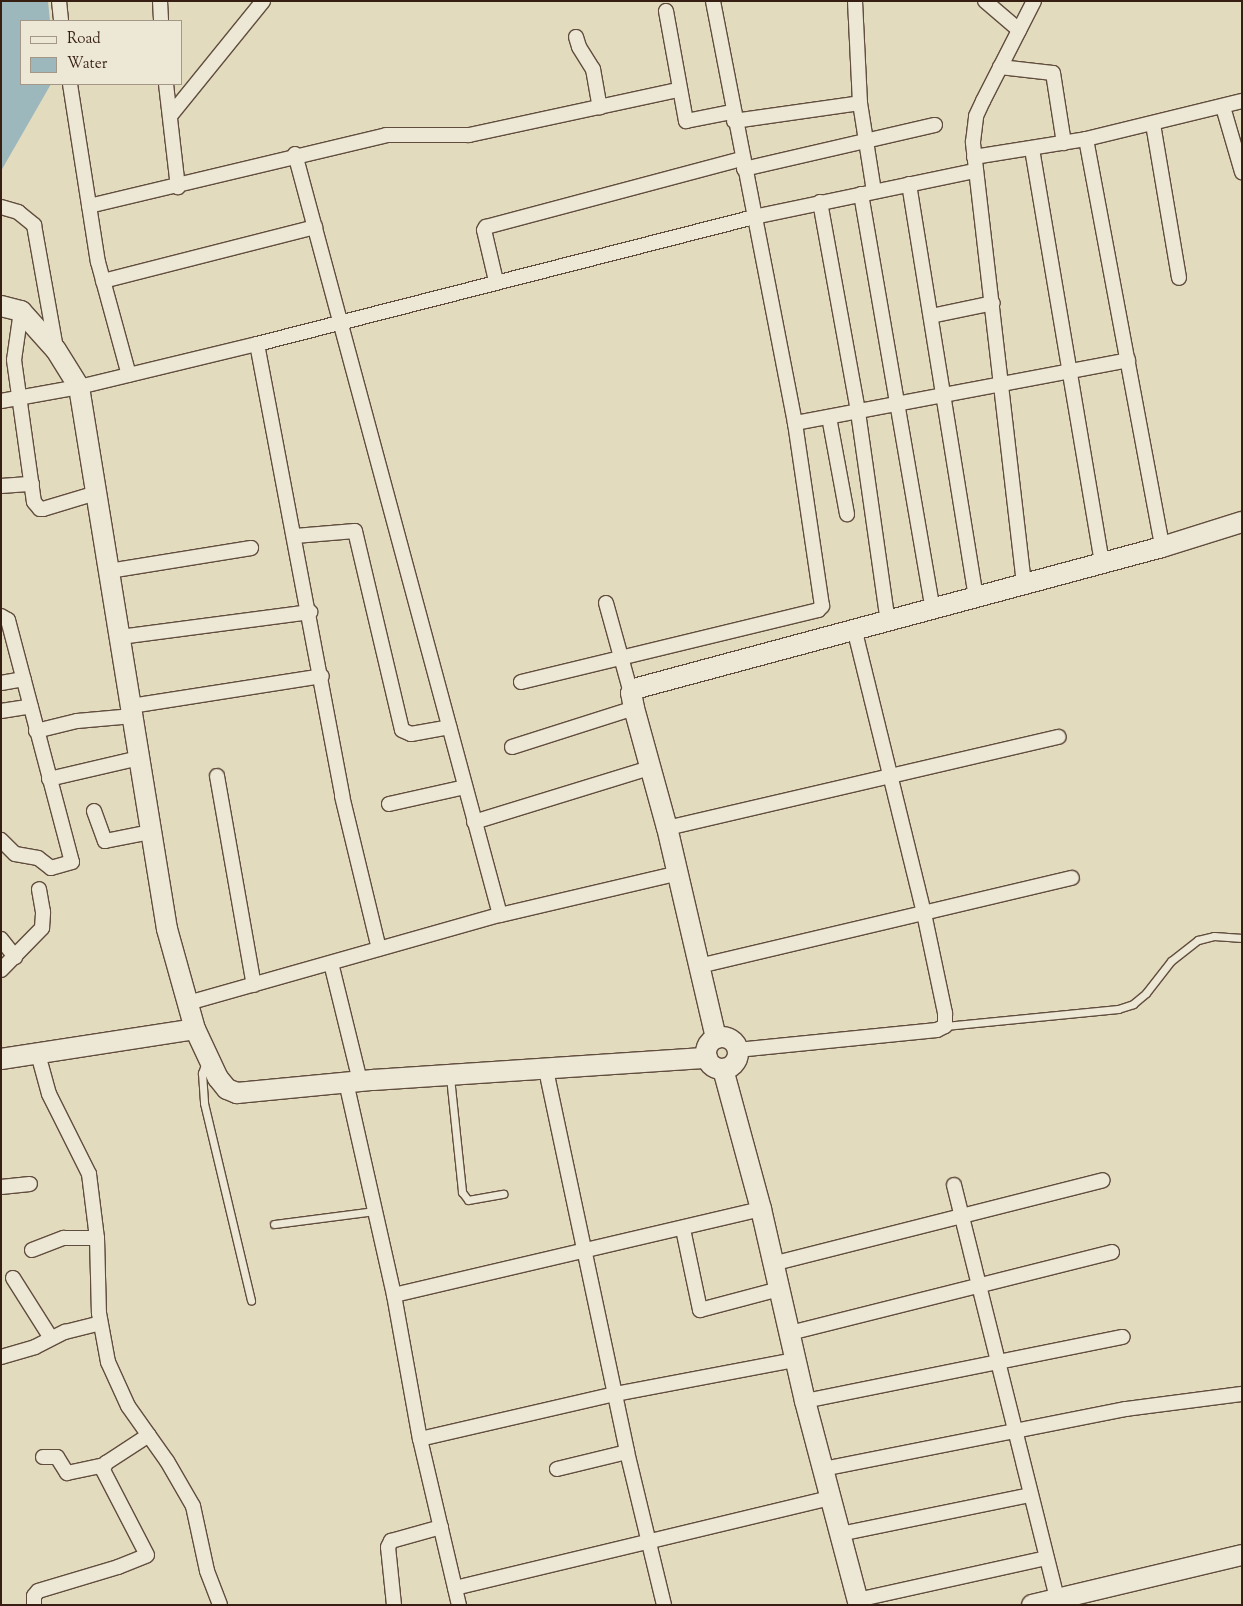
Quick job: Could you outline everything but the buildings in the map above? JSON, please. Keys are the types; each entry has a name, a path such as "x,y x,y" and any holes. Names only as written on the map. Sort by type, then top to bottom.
{"street":[{"path":"59,1 62,20"},
{"path":"160,1 161,20"},
{"path":"170,116 263,1"},
{"path":"521,682 820,609 822,602 795,423 733,116 713,1"},
{"path":"855,1 860,103 866,138 867,192 897,404 933,610"},
{"path":"985,1 1019,30"},
{"path":"1024,584 1003,383 974,157 976,116 1034,1"},
{"path":"666,11 678,90 687,122 860,103"},
{"path":"576,37 579,47 593,69 600,107"},
{"path":"1000,67 1053,73 1064,143"},
{"path":"70,85 88,206 103,281 130,375"},
{"path":"166,85 178,187"},
{"path":"88,206 178,187 295,154 395,133 470,135 678,90"},
{"path":"974,157 1086,139 1242,101"},
{"path":"1223,107 1242,170"},
{"path":"1153,124 1179,278"},
{"path":"496,281 484,230 486,227 743,164 935,125"},
{"path":"1086,139 1162,547"},
{"path":"1032,149 1102,562"},
{"path":"295,154 500,915"},
{"path":"1,401 80,387 258,344 341,320 754,217 975,171"},
{"path":"909,184 976,598"},
{"path":"820,202 858,412 888,622"},
{"path":"1,207 18,212 34,225 56,350"},
{"path":"103,281 315,227"},
{"path":"931,316 993,303"},
{"path":"1,306 21,311 56,350 80,387 167,929 195,1029 218,1078 237,1093 353,1082 546,1070 715,1064 736,1061 737,1050 727,1038 716,1038 706,1049 715,1064 761,1209 772,1264 805,1401 858,1602 1046,1558"},
{"path":"21,311 14,360 21,398 34,502 40,510 96,493"},
{"path":"258,344 322,676 342,796 379,949"},
{"path":"795,423 858,412 944,393 1070,372 1128,360"},
{"path":"829,417 847,514"},
{"path":"1,486 32,484"},
{"path":"512,747 632,701 640,686 855,632 1102,562 1162,547 1242,522"},
{"path":"295,536 355,531 402,730 411,734 448,727"},
{"path":"109,571 251,548"},
{"path":"606,603 667,828 716,1038"},
{"path":"120,637 310,612"},
{"path":"1,616 8,620 71,863 51,868 38,858 15,854 1,840"},
{"path":"737,1050 937,1030 945,1026 945,1013 924,913 855,632"},
{"path":"36,730 322,676"},
{"path":"1,683 24,679"},
{"path":"1,711 30,706"},
{"path":"667,828 1059,737"},
{"path":"49,779 139,758"},
{"path":"474,822 650,768"},
{"path":"217,776 254,984"},
{"path":"389,804 465,787"},
{"path":"94,811 105,841 151,832"},
{"path":"188,1003 500,915 678,873"},
{"path":"699,966 1072,878"},
{"path":"1,970 42,928 44,912 39,888"},
{"path":"1,939 14,957"},
{"path":"331,963 375,1211 394,1295 420,1439 459,1605"},
{"path":"1,1059 195,1029"},
{"path":"38,1054 50,1094 89,1174 97,1238 100,1323 108,1362 115,1380 193,1506 207,1571 220,1605"},
{"path":"546,1070 627,1452 664,1605"},
{"path":"772,1264 1103,1180"},
{"path":"1,1187 30,1184"},
{"path":"954,1185 996,1364 1057,1598"},
{"path":"394,1295 586,1252 761,1209"},
{"path":"683,1229 700,1310 778,1289"},
{"path":"32,1250 64,1238 97,1238"},
{"path":"790,1333 978,1288 1112,1252"},
{"path":"13,1278 51,1338"},
{"path":"1,1357 35,1347 51,1338 100,1323"},
{"path":"805,1401 1123,1337"},
{"path":"420,1439 615,1394 795,1360"},
{"path":"823,1469 1149,1405 1242,1394"},
{"path":"43,1457 57,1457 67,1473 104,1466 148,1435"},
{"path":"557,1469 627,1452"},
{"path":"34,1605 34,1596 38,1591 118,1567 147,1555 104,1466"},
{"path":"840,1534 1030,1494"},
{"path":"455,1588 830,1498"},
{"path":"394,1605 388,1547 391,1542 440,1527"},
{"path":"1032,1605 1242,1555"}],"lane":[{"path":"945,1026 1118,1009 1133,1004 1146,993 1171,961 1198,940 1214,936 1242,938"},
{"path":"208,1056 202,1073 204,1102 251,1300"},
{"path":"450,1076 462,1192 468,1200 503,1194"},
{"path":"274,1224 375,1211"}],"water":[{"path":"1,1 48,1 50,20 20,20 20,85 50,85 1,171"}]}
